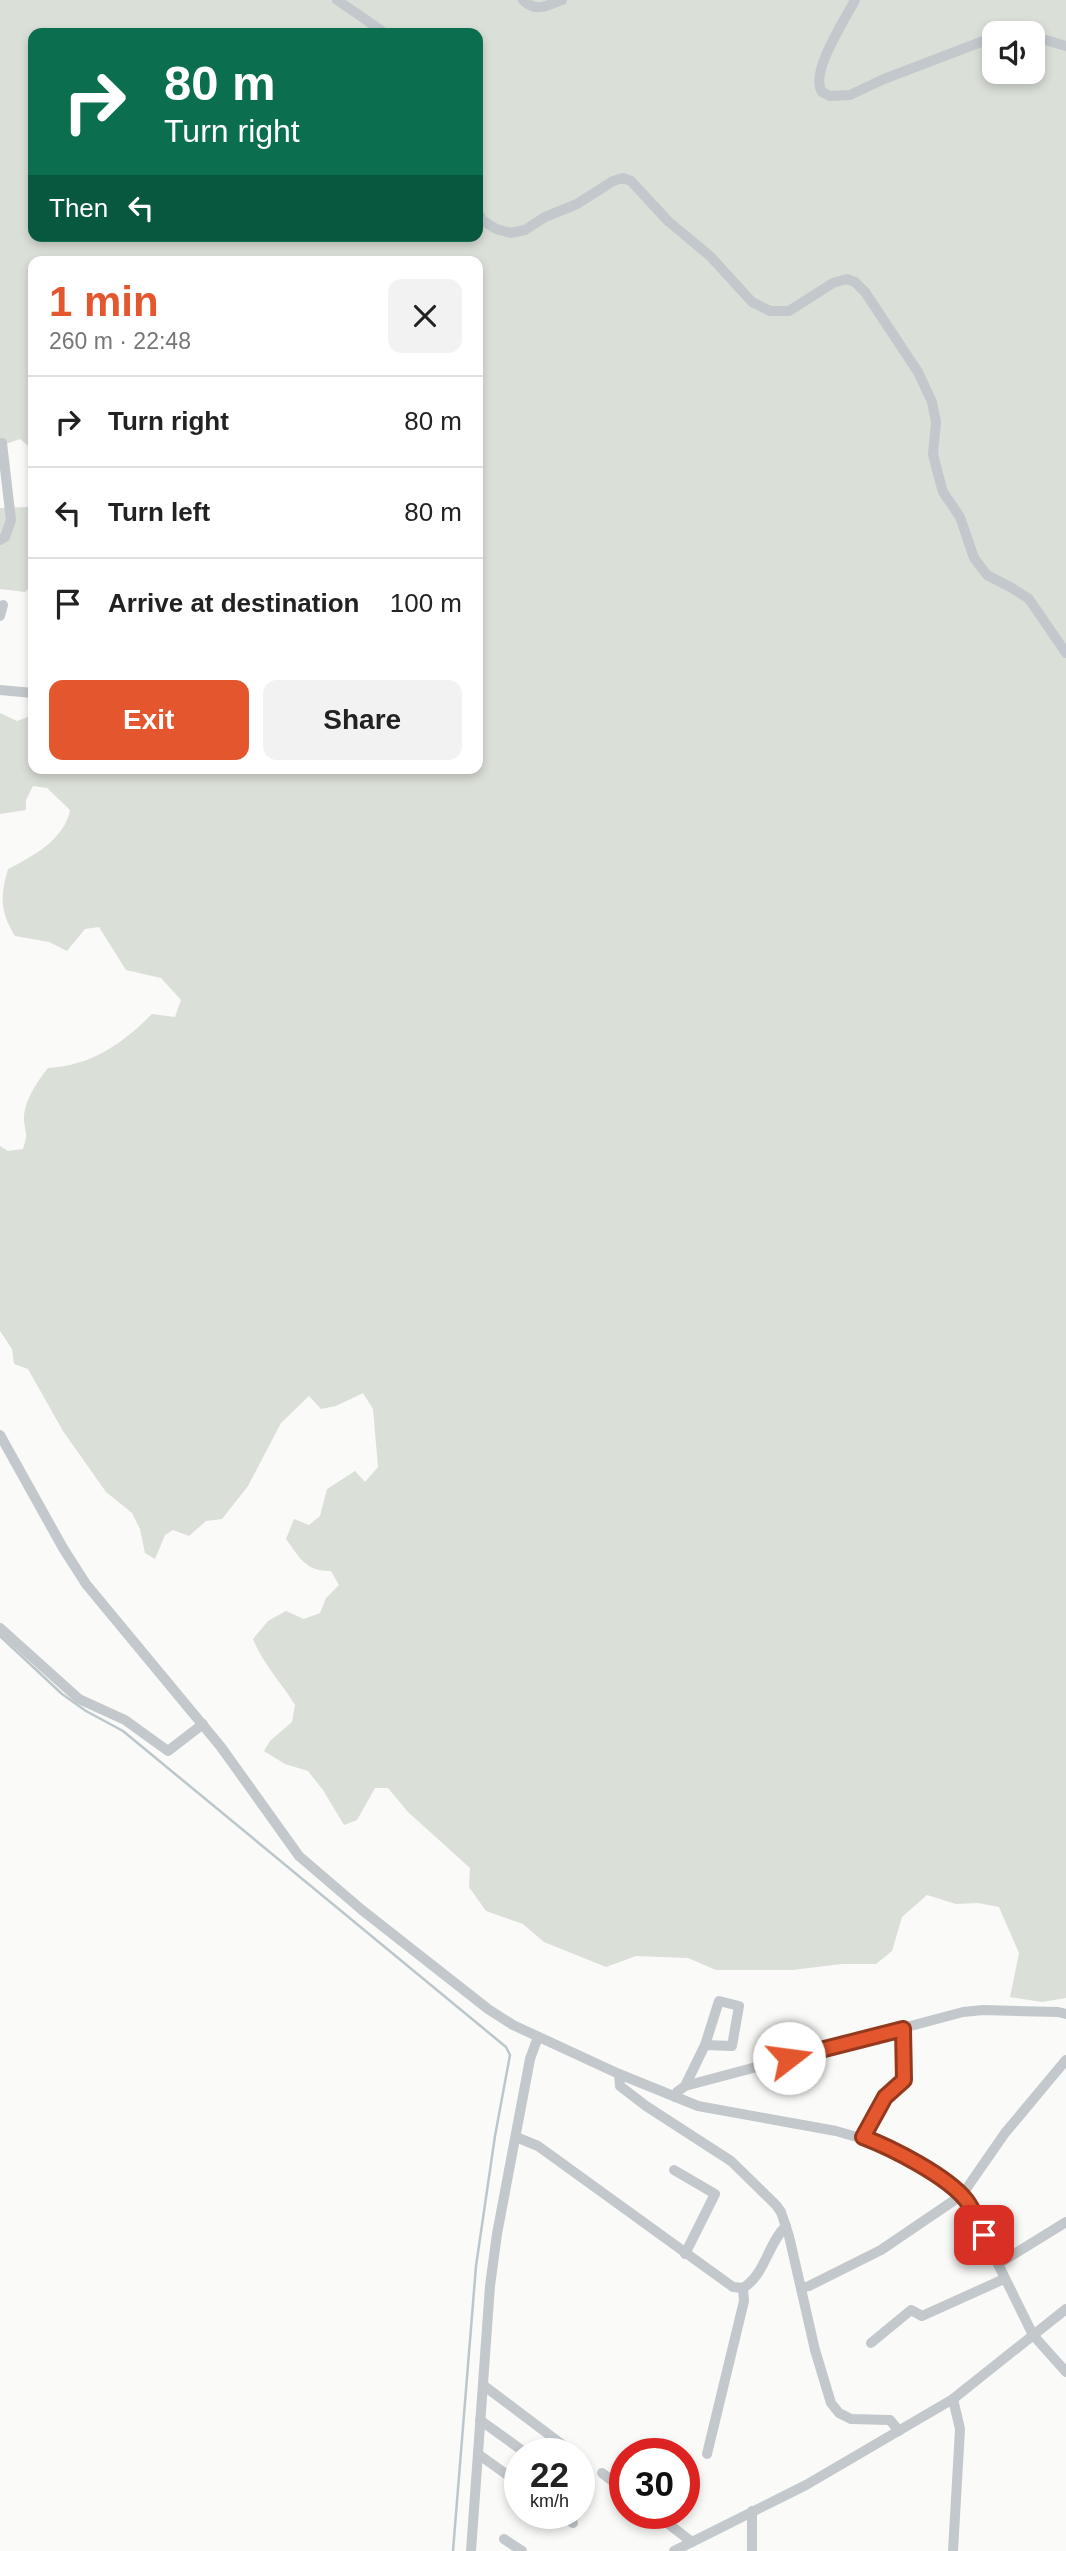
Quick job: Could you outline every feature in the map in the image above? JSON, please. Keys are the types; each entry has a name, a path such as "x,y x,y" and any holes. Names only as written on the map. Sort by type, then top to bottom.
{"street":[{"path":"337,0 378,28"},
{"path":"523,0 534,8 544,8 562,0"},
{"path":"855,0 817,79 822,92 831,96 850,95 982,42"},
{"path":"1045,40 1066,47"},
{"path":"483,221 496,229 511,233 525,230 545,217 577,204 613,181 623,178 631,181 675,227 710,256 752,302 770,310 789,311 833,283 847,279 855,282 865,292 918,372 932,402 936,422 933,454 938,474 943,492 960,517 974,558 987,575 1029,599 1066,653"},
{"path":"0,540 5,537 11,520 2,443"},
{"path":"0,690 28,693"},
{"path":"0,1435 86,1584 203,1724 299,1856 362,1910 488,2009 513,2025 675,2097 721,2111 863,2137 898,2152 962,2195 1033,2335 1066,2372"},
{"path":"0,1629 79,1699 125,1720 168,1751 203,1724"},
{"path":"685,2086 705,2045 719,2001 739,2006 732,2046 705,2045"},
{"path":"675,2097 685,2086 963,2012 1058,2011 1066,2014"},
{"path":"863,2137 885,2097 904,2080 903,2029"},
{"path":"471,2551 490,2286 497,2234 530,2059 538,2037"},
{"path":"801,2288 809,2287 881,2250 962,2195 1005,2133 1066,2060"},
{"path":"619,2074 620,2086 731,2161 776,2205 786,2226 815,2350 831,2403 839,2413 851,2419 890,2420 899,2431"},
{"path":"516,2137 538,2146 733,2287 743,2288 754,2279 778,2233 786,2226"},
{"path":"674,2170 715,2194 685,2254"},
{"path":"998,2264 1066,2222"},
{"path":"871,2343 911,2310 922,2316 1004,2278"},
{"path":"707,2454 744,2301 743,2288"},
{"path":"674,2551 806,2485 953,2399 1066,2309"},
{"path":"483,2385 553,2438"},
{"path":"953,2399 960,2429 953,2551"},
{"path":"480,2420 505,2438"},
{"path":"478,2454 504,2473"},
{"path":"602,2473 609,2478"},
{"path":"752,2511 752,2551"},
{"path":"675,2529 692,2542"},
{"path":"504,2539 522,2551"}],"shaded area":[{"path":"0,0 1066,0 1066,1998 1042,2002 1010,1997 1019,1953 999,1907 978,1903 956,1904 927,1895 902,1917 892,1951 876,1964 842,1964 792,1970 716,1970 688,1958 636,1956 606,1967 544,1942 523,1924 486,1911 469,1887 470,1868 408,1812 388,1788 375,1788 357,1820 344,1825 308,1771 285,1764 264,1751 270,1741 292,1722 295,1705 253,1639 268,1621 286,1611 304,1619 320,1613 326,1598 339,1585 331,1571 315,1569 304,1562 286,1539 294,1519 309,1525 320,1516 327,1489 355,1471 365,1482 378,1467 373,1409 363,1393 336,1406 321,1409 309,1396 281,1423 248,1486 222,1519 206,1521 189,1536 173,1530 165,1535 155,1559 145,1553 140,1529 132,1513 106,1492 63,1431 28,1369 14,1364 12,1349 0,1331 0,1146 8,1151 23,1149 26,1137 24,1114 28,1100 48,1068 78,1063 105,1052 152,1014 175,1017 181,1000 161,978 126,970 99,927 85,929 67,951 49,942 15,936 6,919 3,904 8,869 37,853 55,838 62,830 70,810 47,788 33,786 26,800 26,810 0,814 0,713 17,721 28,717 28,774 483,774 483,256 28,256 28,446 20,439 0,446"},
{"path":"27,507 28,589 25,592 0,589 0,508"}],"waterway":[{"path":"0,1636 62,1694 123,1731 506,2047 510,2055 476,2266 453,2551"}],"route":[{"path":"789,2058 903,2029 904,2080 885,2097 863,2137 898,2152 962,2195 984,2235"}]}
